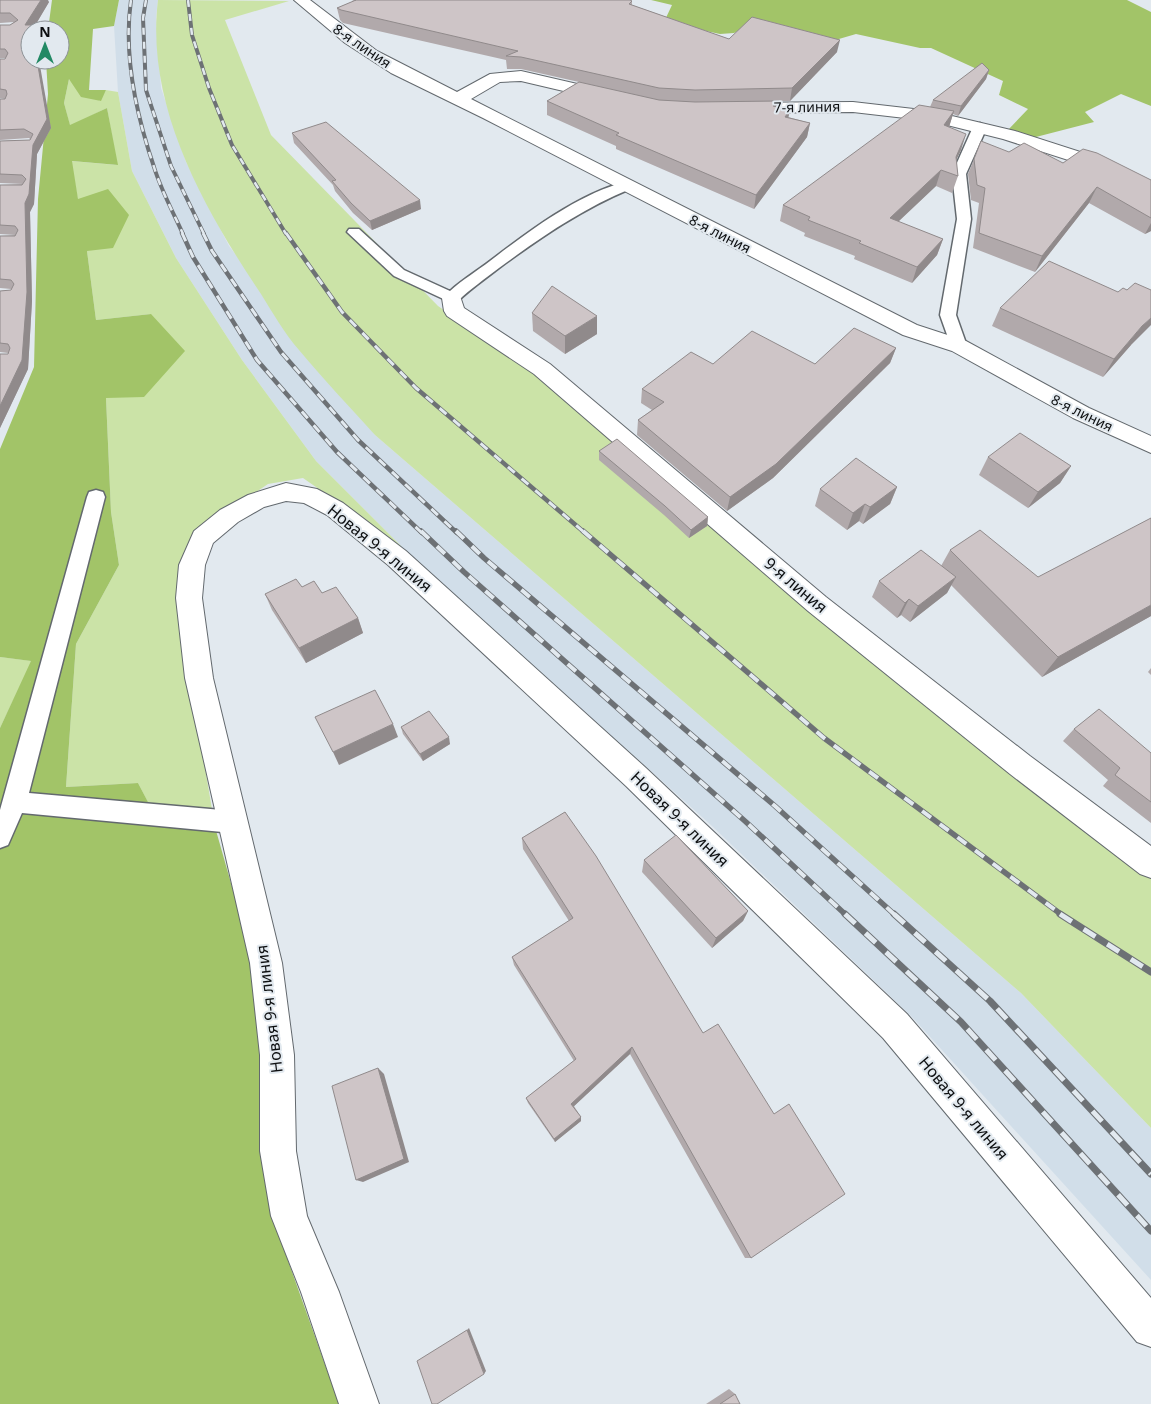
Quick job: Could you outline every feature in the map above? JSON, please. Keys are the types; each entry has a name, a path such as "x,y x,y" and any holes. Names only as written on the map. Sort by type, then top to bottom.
{"street":[{"name":"8-я линия","path":"301,0 330,24 381,60 496,117 625,186 910,330 959,346 1080,413 1151,445"},
{"path":"458,99 496,78 521,76 622,100"},
{"name":"7-я линия","path":"724,108 853,107 931,116 980,127 1096,163 1151,192"},
{"name":"9-я линия","path":"452,298 454,311 542,369 816,604 1020,765 1151,864"},
{"name":"Новая 9-я линия","path":"359,1404 320,1292 289,1216 278,1151 277,1055 266,963 199,678 189,598 192,565 203,538 229,516 256,501 286,492 309,495 335,509 397,558 636,777 895,1026 1151,1328"}],"lane":[{"path":"959,346 948,315 964,219 959,174 980,127"},
{"path":"354,232 399,273 452,298 458,291 545,228 596,197 625,186"},
{"path":"0,837 15,802 96,497"},
{"path":"15,802 233,822"}],"shaded area":[{"path":"119,0 158,0 156,17 161,88 186,162 229,246 375,435 1021,993 1151,1128 1151,1280 912,1017 712,826 402,547 316,461 242,360 176,258 132,171 118,92 114,26"}],"green space":[{"path":"52,0 119,0 114,26 93,29 89,90 106,90 101,101 81,97 69,79 64,103 70,125 107,108 118,165 72,161 78,199 108,189 129,215 113,248 87,251 96,320 151,314 185,351 144,397 106,398 111,512 119,565 76,644 66,787 138,783 159,823 215,827 254,964 275,1224 339,1404 0,1404 0,728 31,661 0,657 0,449 34,367 38,199 48,94 47,70 70,70 70,20 49,20"},
{"path":"158,0 289,1 225,20 271,135 438,306 543,378 1151,873 1151,1128 1021,993 375,435 317,372 288,337 219,227 183,155 170,117 161,79 156,40"},
{"path":"651,0 1127,0 1151,12 1151,106 1121,94 1085,112 1094,122 1032,138 1008,130 1028,109 999,95 1003,81 931,48 920,48 856,34 832,41 758,21 734,33 720,34 664,22 672,5"},
{"path":"69,79 100,101 106,90 118,92 132,171 176,258 242,360 316,461 402,547 303,478 268,484 197,532 190,679 215,827 159,824 138,783 66,787 76,644 119,565 111,512 106,398 151,314 96,320 87,251 71,161 117,165 107,108 70,126 64,103"},
{"path":"0,657 32,661 0,728"}],"building":[{"path":"0,0 41,0 28,20 20,20 20,70 39,70 47,119 33,145 29,194 25,203 27,292 22,360 0,406 0,354 8,354 10,348 8,344 0,343 0,291 11,290 14,284 11,280 0,279 0,236 15,236 18,230 15,226 0,225 0,185 22,185 26,179 22,175 0,174 0,141 30,140 33,134 24,129 0,130 0,99 5,99 7,94 6,90 0,89 0,59 5,59 8,53 5,49 0,49 0,25 10,25 18,20 10,13 0,13"},
{"path":"356,0 630,0 632,1 629,4 729,39 752,17 840,40 792,88 695,90 659,88 521,57 506,56 518,51 337,8"},
{"path":"982,63 989,70 961,106 933,100"},
{"path":"579,82 659,100 695,102 779,101 773,106 790,110 785,117 810,123 756,195 616,135 619,133 547,101"},
{"path":"919,105 954,111 944,125 966,134 956,157 958,176 941,170 890,218 943,239 917,267 859,243 861,241 808,220 810,217 783,205"},
{"path":"326,122 420,200 370,221 351,203 332,181 336,180 292,133"},
{"path":"981,141 1009,152 1024,143 1063,163 1083,149 1097,153 1151,180 1151,218 1097,187 1042,256 979,233 985,188 977,185 974,159"},
{"path":"1049,261 1118,292 1123,288 1127,290 1135,283 1151,290 1151,318 1114,359 1000,308"},
{"path":"552,286 597,316 565,336 532,313"},
{"path":"854,328 896,348 776,464 730,497 638,420 664,402 642,389 691,352 713,364 752,331 815,364"},
{"path":"1020,433 1071,466 1038,492 988,457"},
{"path":"617,439 708,517 691,530 599,451"},
{"path":"856,458 897,487 870,507 865,504 853,513 820,489"},
{"path":"1151,518 1151,605 1058,657 950,550 980,530 1038,577"},
{"path":"921,550 956,577 918,606 909,599 905,603 879,581"},
{"path":"296,579 302,587 314,581 322,593 336,587 358,618 299,648 265,594"},
{"path":"375,690 393,724 333,752 315,717"},
{"path":"1099,709 1151,753 1151,802 1115,775 1120,768 1074,729"},
{"path":"429,711 449,737 420,754 401,727"},
{"path":"565,812 596,856 703,1033 718,1024 774,1114 789,1104 845,1194 751,1258 632,1047 571,1104 581,1117 554,1139 526,1098 576,1059 512,957 573,918 522,838"},
{"path":"676,835 748,911 716,938 644,860"},
{"path":"378,1068 404,1159 356,1180 332,1086"},
{"path":"467,1330 484,1374 437,1404 432,1404 417,1361"},
{"path":"735,1394 740,1404 720,1404"}],"railway":[{"path":"131,0 129,21 130,63 137,106 157,176 183,234"},
{"path":"146,0 143,18 146,90 171,166 204,234"},
{"path":"188,0 192,35 209,88 232,145 286,234"},
{"path":"182,233 193,257 257,360 337,452 422,533"},
{"path":"203,233 212,251 281,352 358,440 457,533"},
{"path":"286,233 342,312 416,388 585,533"},
{"path":"421,531 464,572 746,822 846,915"},
{"path":"456,531 484,558 775,806 895,915"},
{"path":"583,531 824,738 1062,915"},
{"path":"845,914 961,1022 1151,1231"},
{"path":"894,914 990,1001 1151,1174"},
{"path":"1060,914 1151,972"}]}
